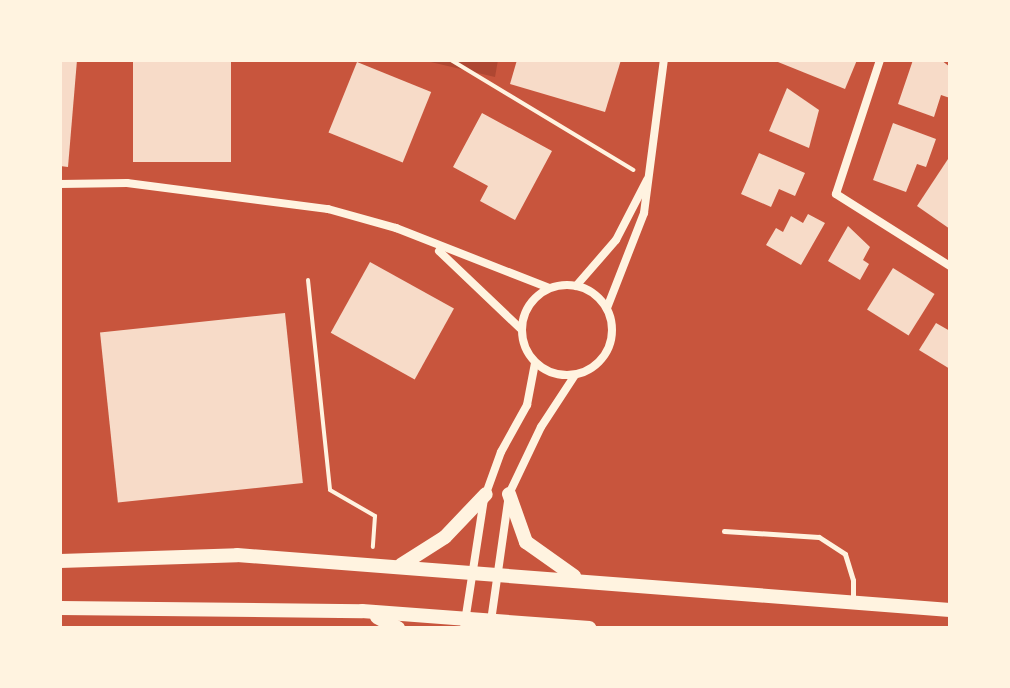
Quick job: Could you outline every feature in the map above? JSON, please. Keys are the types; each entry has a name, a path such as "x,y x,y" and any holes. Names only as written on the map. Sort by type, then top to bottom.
{"main road":[{"path":"398,566 445,537 486,494"},
{"path":"509,494 526,542 581,580"},
{"path":"60,561 237,555 950,610"},
{"path":"60,608 362,611 465,623 589,628"},
{"path":"362,611 398,628"}],"street":[{"path":"607,308 644,213 654,161 664,60"},
{"path":"880,60 836,194 950,266"},
{"path":"576,286 616,240 654,161"},
{"path":"60,184 127,183 328,209 396,228 432,246 549,288 576,286 598,297 607,308 612,336 608,350 588,370 575,375 561,376 535,363"},
{"path":"432,246 521,329 535,363 527,405 486,494 470,571 465,623"},
{"path":"521,329 529,305 549,288"},
{"path":"490,624 495,573 509,494 541,427 575,375"}],"lane":[{"path":"724,531 819,537 845,554 853,580 853,602"}],"path":[{"path":"451,60 647,178"},
{"path":"308,280 330,490 375,516 372,558"}],"shaded area":[{"path":"422,60 498,60 495,77"}],"building":[{"path":"60,60 77,60 68,167 60,166"},
{"path":"133,60 231,60 231,162 133,162"},
{"path":"517,60 621,60 605,112 510,84"},
{"path":"773,60 857,60 845,89"},
{"path":"913,60 941,60 950,67 950,98 941,95 934,117 898,104"},
{"path":"357,62 431,92 403,162 329,132"},
{"path":"787,88 819,110 809,148 769,131"},
{"path":"482,113 552,151 515,220 480,201 488,186 453,167"},
{"path":"893,123 936,139 926,167 917,164 906,192 873,180"},
{"path":"759,153 805,173 795,196 779,189 771,207 741,194"},
{"path":"950,156 950,229 917,206"},
{"path":"808,214 825,223 801,265 766,245 776,228 783,232 791,216 803,223"},
{"path":"848,226 870,247 863,260 869,264 860,280 828,261"},
{"path":"370,262 454,309 415,379 331,333"},
{"path":"893,268 935,294 909,336 867,310"},
{"path":"285,313 303,483 118,503 100,332"},
{"path":"936,323 950,331 950,369 919,350"}]}
